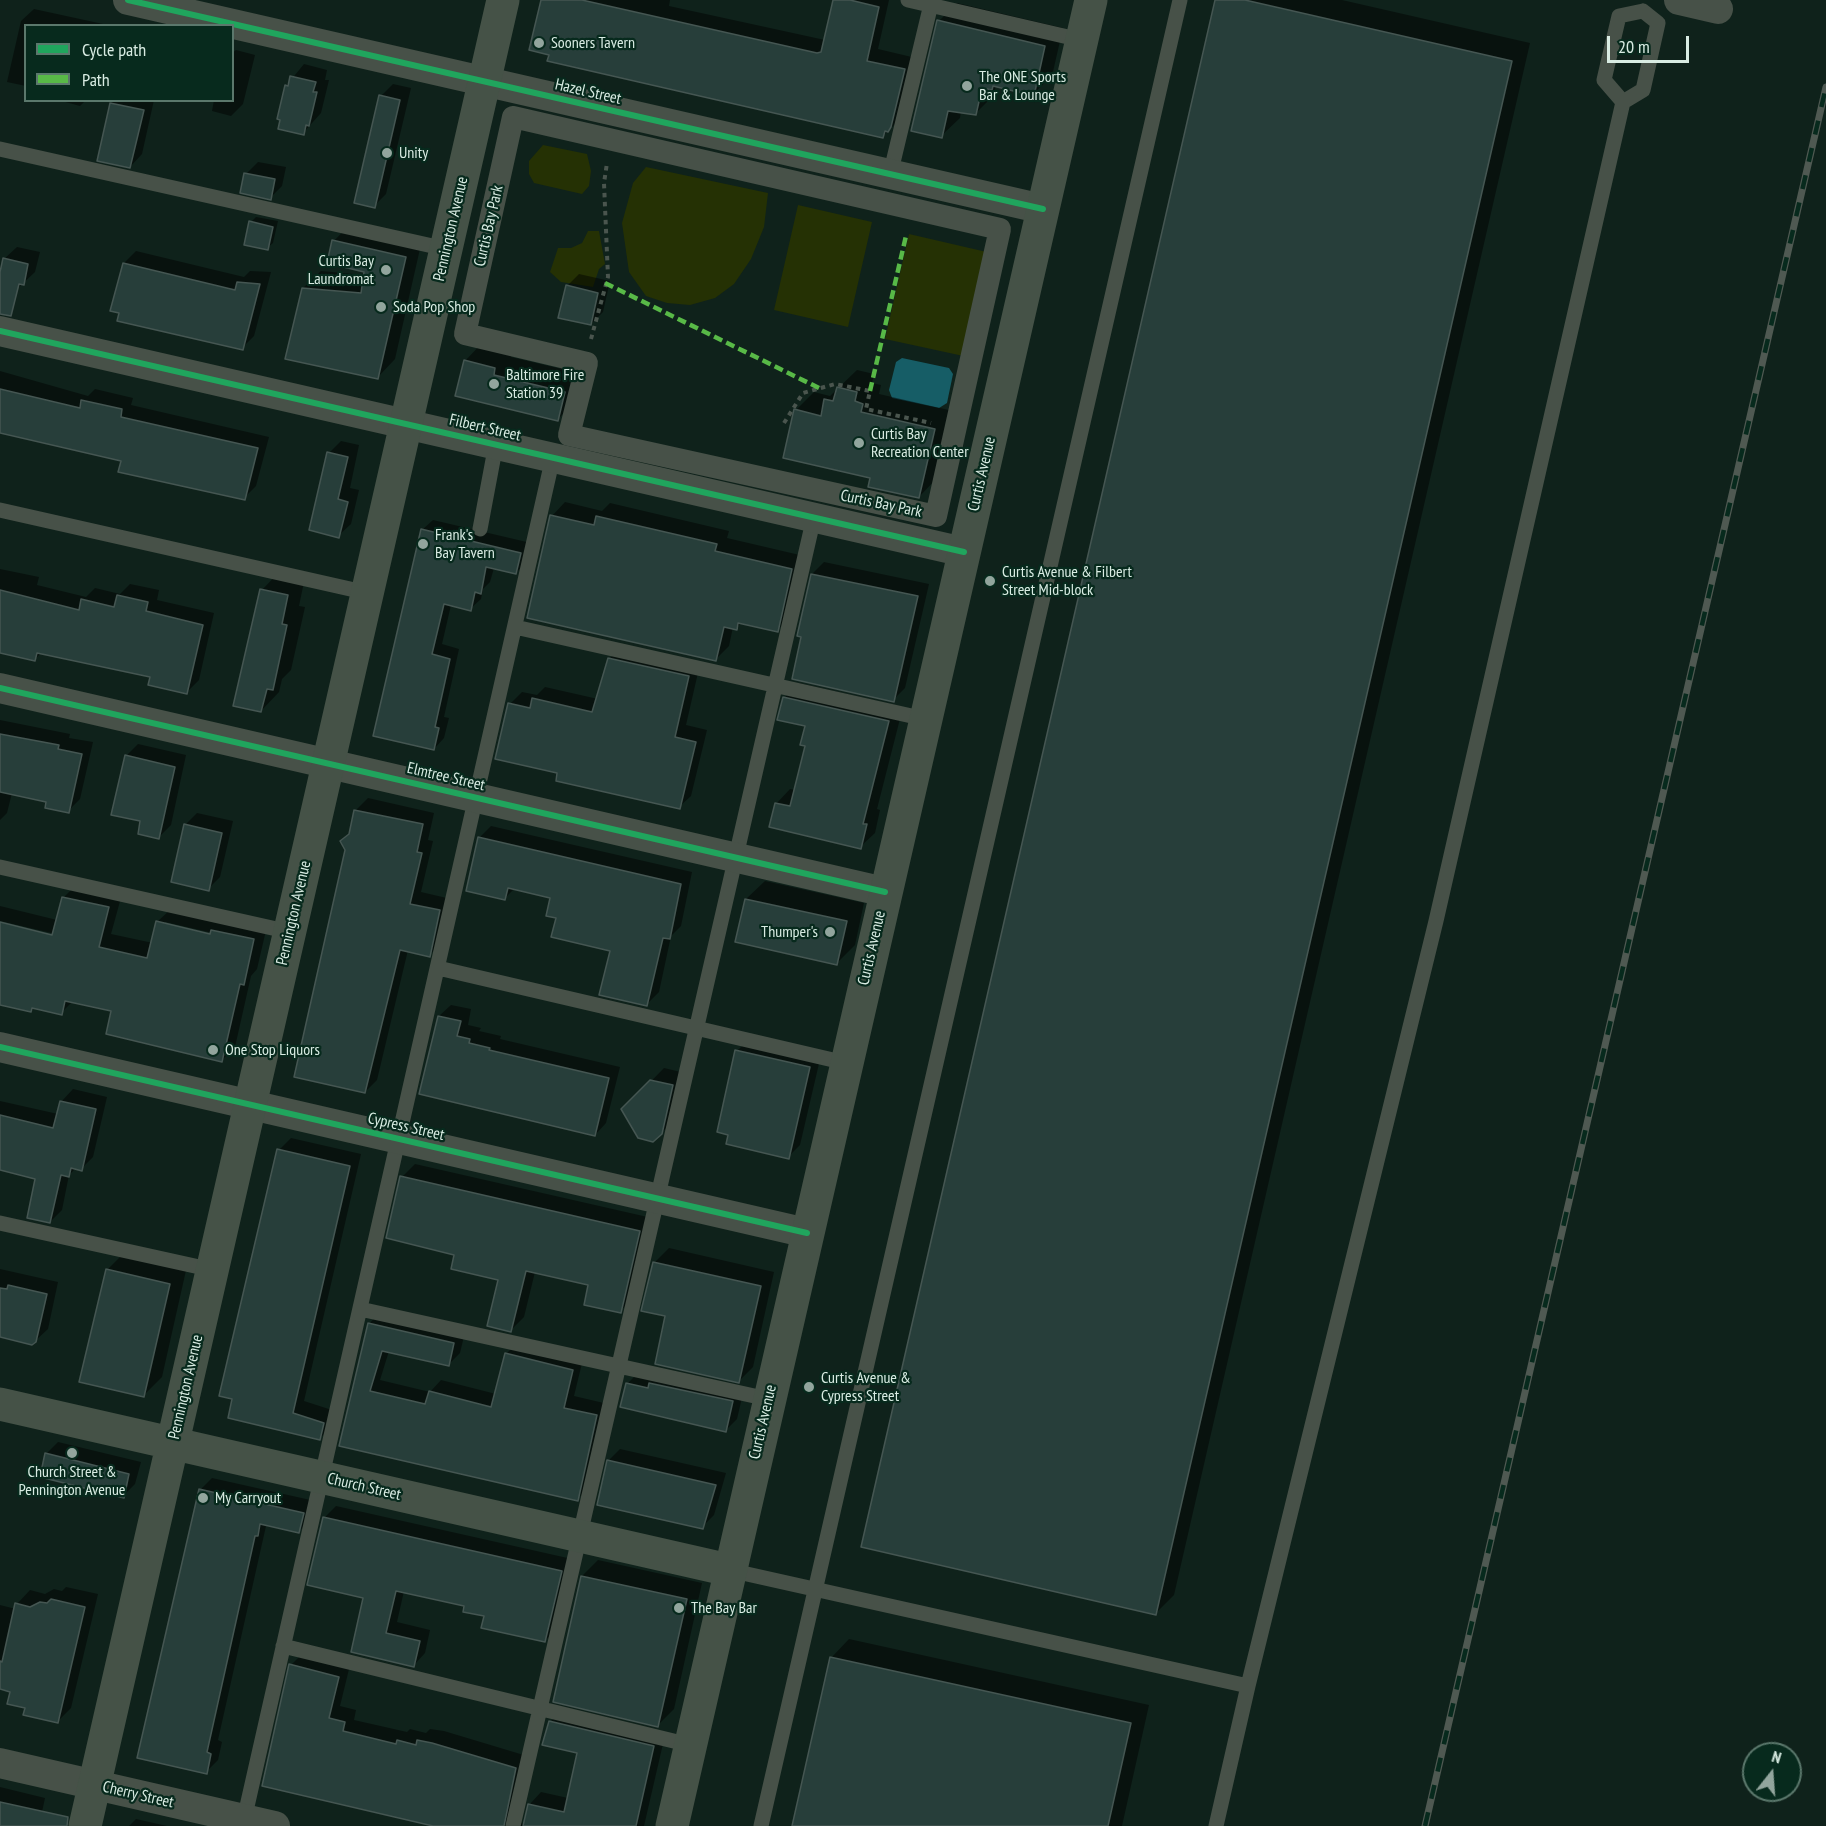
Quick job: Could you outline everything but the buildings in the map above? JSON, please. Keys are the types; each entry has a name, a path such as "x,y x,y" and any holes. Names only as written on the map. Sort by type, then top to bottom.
{"main road":[{"name":"Pennington Avenue","path":"85,1826 503,0"},
{"name":"Curtis Avenue","path":"672,1826 1090,0"},
{"name":"Church Street","path":"0,1404 729,1570"}],"street":[{"name":"Hazel Street","path":"128,0 232,24"},
{"path":"1679,0 1718,9"},
{"name":"Hazel Street","path":"234,24 1043,210"},
{"name":"Curtis Bay Park","path":"513,117 611,140 1000,229 936,516 569,435 587,363 465,333 513,117"},
{"name":"Filbert Street","path":"0,331 964,552"},
{"name":"Elmtree Street","path":"0,688 885,892"},
{"name":"Cypress Street","path":"0,1047 807,1233"},
{"name":"Cherry Street","path":"0,1763 243,1822 275,1826"}],"lane":[{"path":"908,0 931,3 1081,40"},
{"path":"761,1826 1180,0"},
{"path":"890,175 931,3"},
{"path":"1216,1826 1248,1686 1436,921 1623,102 1643,90 1658,23 1645,6 1619,16 1604,80 1623,102"},
{"path":"0,149 446,249"},
{"path":"480,530 495,444"},
{"path":"243,1822 553,457"},
{"path":"0,510 368,592"},
{"path":"513,1826 813,517"},
{"path":"514,627 925,719"},
{"path":"0,867 290,932"},
{"path":"438,968 846,1062"},
{"path":"0,1223 213,1270"},
{"path":"360,1309 768,1399"},
{"path":"729,1570 1248,1686"},
{"path":"283,1646 690,1745"}],"path":[{"path":"592,346 591,337 608,277 604,183 611,140"},
{"path":"784,423 803,393 836,384 870,391 866,409 955,429"}],"green space":[{"path":"543,145 587,154 591,171 589,186 582,194 534,183 529,174 529,161"},
{"path":"646,167 768,193 764,227 751,259 734,284 715,298 690,305 667,303 646,296 629,272 622,223 633,183"},
{"path":"798,205 872,222 848,327 774,310"},
{"path":"588,231 599,231 605,264 599,269 593,287 561,282 550,272 558,248 571,248 582,243"},
{"path":"909,234 991,253 968,357 885,339"}],"water":[{"path":"902,358 949,368 953,374 947,403 939,408 892,398 889,390 896,362"}],"railway":[{"path":"1425,1826 1826,87"}],"marked path":[{"path":"870,391 906,236"},
{"path":"605,283 819,388"}],"cycle path":[{"path":"128,0 233,24"},
{"path":"234,24 1043,209"},
{"path":"0,331 964,552"},
{"path":"0,688 885,892"},
{"path":"0,1047 807,1233"}],"place":[{"name":"Sooners Tavern","path":"539,43"},
{"name":"The ONE Sports Bar & Lounge","path":"967,86"},
{"name":"Unity","path":"387,153"},
{"name":"Curtis Bay Laundromat","path":"386,270"},
{"name":"Soda Pop Shop","path":"381,307"},
{"name":"Baltimore Fire Station 39","path":"494,384"},
{"name":"Curtis Bay Recreation Center","path":"859,443"},
{"name":"Frank's Bay Tavern","path":"423,544"},
{"name":"Curtis Avenue & Filbert Street Mid-block","path":"990,581"},
{"name":"Thumper's","path":"830,932"},
{"name":"One Stop Liquors","path":"213,1050"},
{"name":"Curtis Avenue & Cypress Street","path":"809,1387"},
{"name":"Church Street & Pennington Avenue","path":"72,1453"},
{"name":"My Carryout","path":"203,1498"},
{"name":"The Bay Bar","path":"679,1608"}]}
